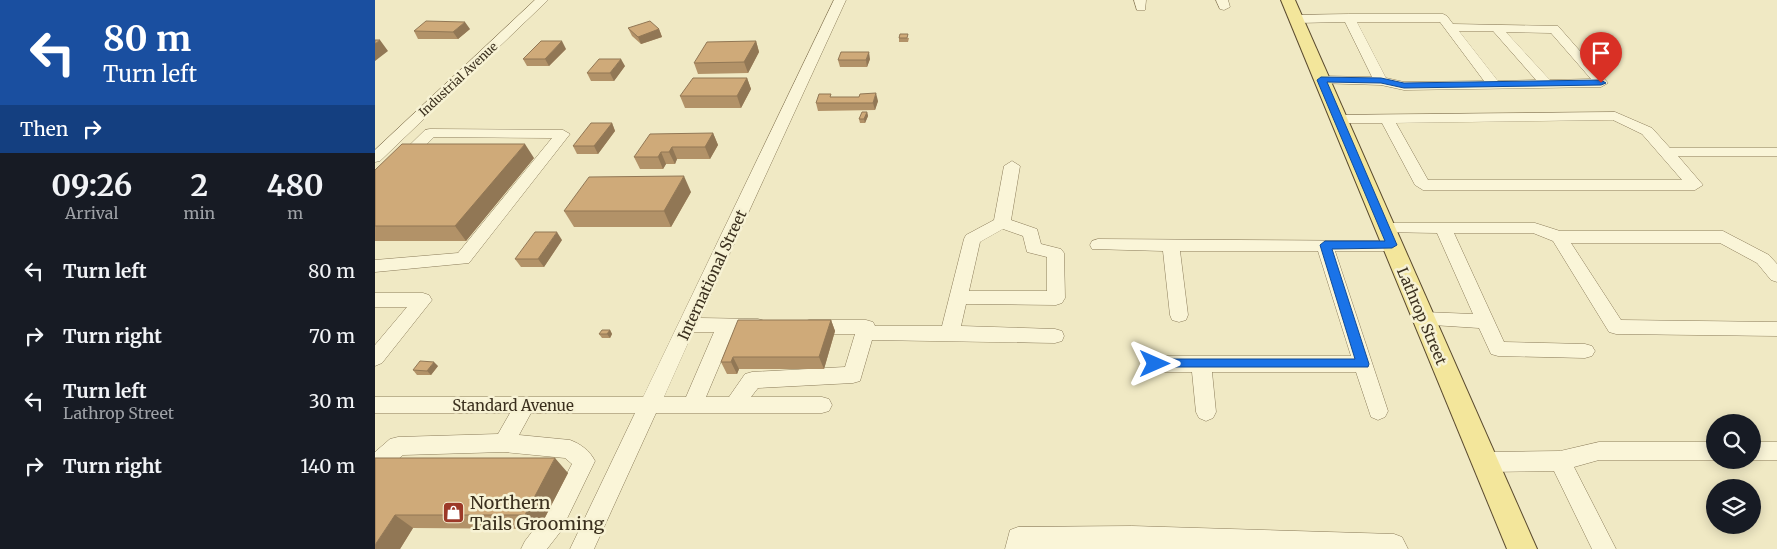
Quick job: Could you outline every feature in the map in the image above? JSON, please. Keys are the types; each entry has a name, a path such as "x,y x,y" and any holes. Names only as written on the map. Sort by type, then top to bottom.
{"main road":[{"name":"Lathrop Street","path":"1292,9 1522,549"}],"street":[{"name":"Industrial Avenue","path":"375,158 542,0"},
{"name":"International Street","path":"582,549 840,0"},
{"path":"1292,9 1349,18 1443,18 1494,85"},
{"path":"1349,18 1381,81"},
{"path":"1321,80 1381,81 1404,86 1601,83 1554,29 1449,27"},
{"path":"1496,28 1547,85"},
{"path":"1338,119 1615,116 1647,131 1695,185 1423,185 1387,119"},
{"path":"375,266 463,259 563,134 401,133"},
{"path":"375,188 430,133"},
{"path":"1667,152 1777,152"},
{"path":"1002,223 1012,166"},
{"path":"950,333 971,239 1002,223 1031,233 1033,248 1055,253 1056,298 959,297"},
{"path":"1443,228 1498,349 1585,351"},
{"path":"1098,245 1325,245 1443,228 1535,228 1559,236 1723,237 1763,260 1777,276"},
{"path":"1559,236 1616,327 1777,329"},
{"path":"1171,245 1179,315"},
{"path":"1325,245 1379,411"},
{"path":"375,300 423,300 375,358"},
{"path":"1424,319 1486,321"},
{"path":"688,325 866,328 853,375 753,380 734,405"},
{"path":"692,405 727,325"},
{"path":"865,333 1055,336"},
{"path":"1155,364 1363,364"},
{"path":"1201,364 1206,412"},
{"name":"Standard Avenue","path":"375,406 821,404"},
{"path":"504,443 525,405"},
{"path":"375,465 398,446 504,443 570,449 584,460 553,523 533,549"},
{"path":"1485,462 1560,461 1599,451 1706,451"},
{"path":"1761,451 1777,451"},
{"path":"1560,461 1604,549"},
{"path":"1017,549 1018,538 1132,537 1220,545 1395,544 1396,549"}],"building":[{"path":"426,21 465,22 453,32 414,31"},
{"path":"650,21 659,29 638,37 628,28"},
{"path":"900,34 908,34 907,38 899,38"},
{"path":"541,41 562,41 545,59 523,59"},
{"path":"756,41 744,62 694,63 707,42"},
{"path":"841,52 869,52 866,60 838,60"},
{"path":"599,59 621,59 610,73 587,73"},
{"path":"693,78 747,78 737,96 680,96"},
{"path":"876,93 873,103 816,103 819,94 831,94 830,97 859,97 860,94"},
{"path":"862,112 867,112 864,119 859,119"},
{"path":"591,123 612,123 594,146 573,146"},
{"path":"713,133 705,147 672,147 669,152 661,152 658,157 634,157 650,134"},
{"path":"402,144 525,144 455,226 375,226 375,170"},
{"path":"684,176 664,211 564,211 589,177"},
{"path":"535,232 557,232 538,259 515,259"},
{"path":"738,320 831,320 819,357 733,357 731,362 721,362"},
{"path":"602,330 610,330 607,334 599,334"},
{"path":"420,361 434,362 427,371 413,370"},
{"path":"375,458 555,458 525,515 395,515 375,545"}],"place":[{"name":"Northern Tails Grooming","path":"454,512"}],"route":[{"path":"1155,364 1363,364 1325,245 1392,245 1321,80 1381,81 1404,86 1601,83"}]}
